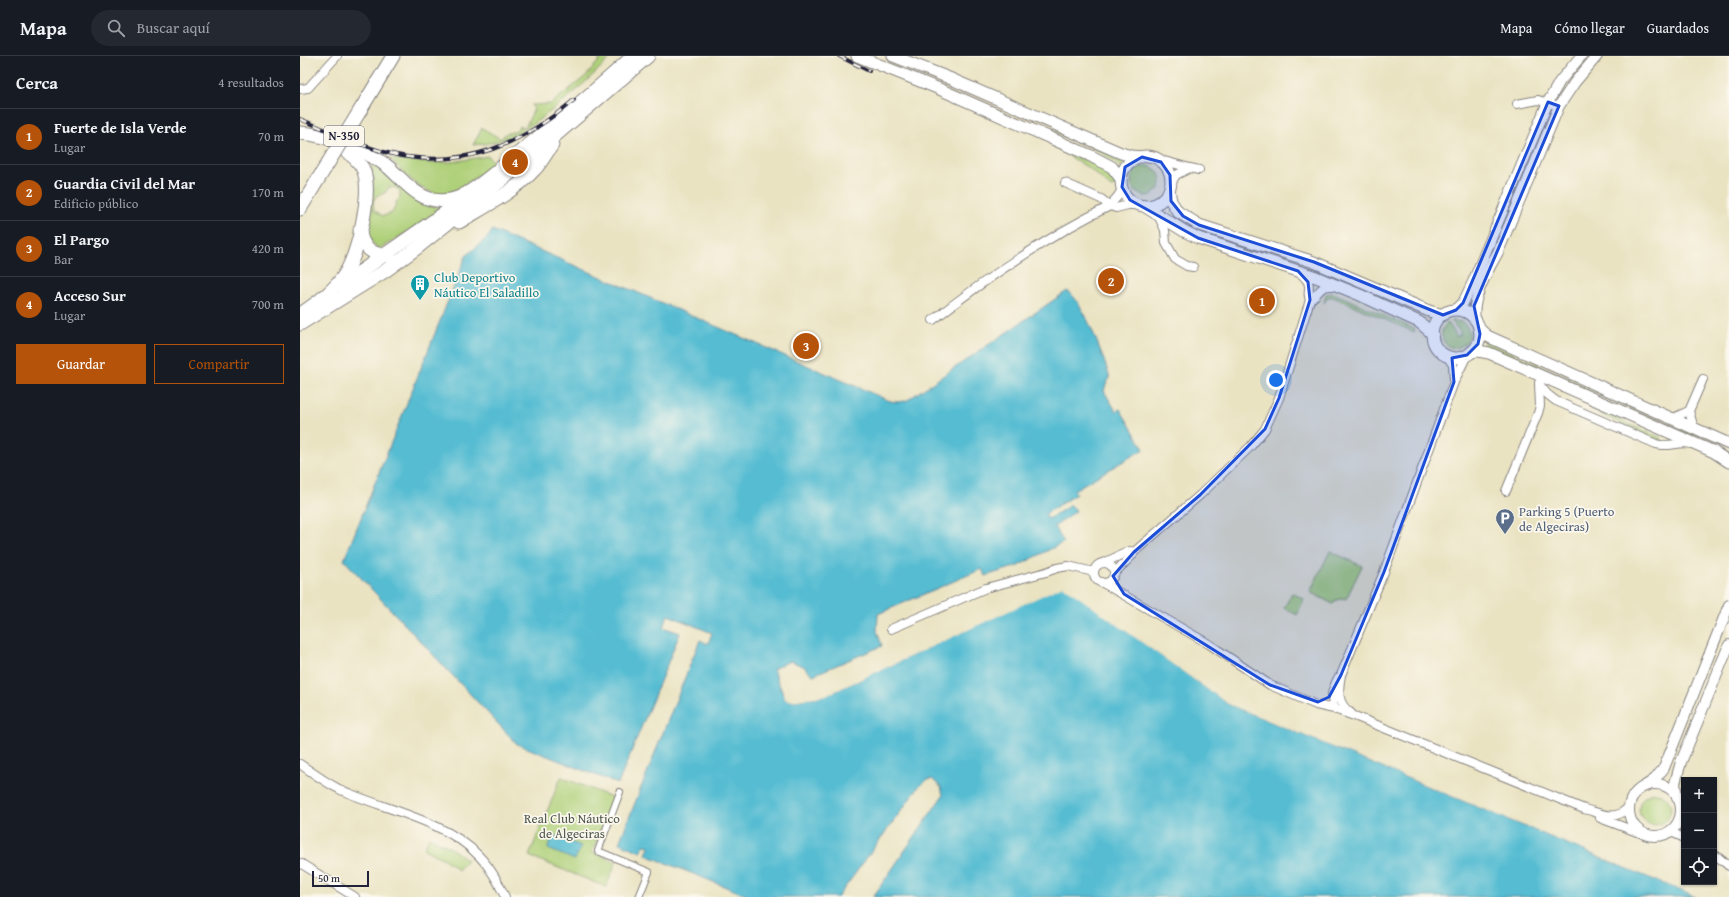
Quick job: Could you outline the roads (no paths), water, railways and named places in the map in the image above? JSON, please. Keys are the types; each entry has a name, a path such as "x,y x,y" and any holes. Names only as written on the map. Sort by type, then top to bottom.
{"highway":[{"name":"N-350","path":"359,109 388,56"},
{"name":"N-350","path":"300,209 359,109 393,56"},
{"path":"300,133 323,136 338,141 386,166 414,191 427,198 445,201 462,196 547,130 633,56"},
{"path":"300,324 385,271 418,247 507,176 648,56"},
{"path":"418,247 501,197 534,170 561,131"},
{"path":"300,139 317,140 332,144 345,150 356,158 363,170 367,186 366,203 354,252 345,274 322,299"},
{"name":"N-350","path":"300,202 327,162"},
{"path":"300,194 308,181 327,162"},
{"path":"501,197 507,176"},
{"path":"300,315 458,203 462,196"},
{"path":"361,227 360,236 365,245 376,255 382,256 406,251 446,221 454,218"}],"main road":[{"path":"857,56 937,88 1089,155 1112,167 1126,196 1198,238 1298,271 1338,286 1410,318 1425,326 1433,334"},
{"path":"893,56 949,78 1121,153 1131,156 1157,159 1168,170 1171,201 1178,212 1199,225 1314,262 1429,311 1443,315"},
{"path":"1121,183 1123,172 1128,164 1142,157"},
{"path":"1142,205 1159,202 1169,188"},
{"path":"1729,444 1486,336 1466,313 1456,310 1443,315 1435,324 1433,340 1438,349 1446,356 1456,358 1478,351 1489,353 1700,446 1729,462"},
{"path":"1469,354 1478,344 1477,324"}],"street":[{"path":"300,90 308,88 337,56"},
{"path":"1456,310 1463,303 1473,282 1548,102 1560,81 1581,56"},
{"path":"1477,324 1474,306 1476,299 1490,266 1498,252 1559,106 1575,82 1597,56"},
{"path":"1517,104 1538,100 1559,106"},
{"path":"1157,159 1199,170"},
{"path":"1169,188 1176,174 1190,168"},
{"path":"1065,183 1101,199 1110,206 1116,208 1128,205 1142,205"},
{"path":"933,320 962,298 1068,227 1110,206 1112,202 1119,197 1121,183"},
{"path":"1157,214 1165,230 1166,244 1175,259 1187,266 1193,267"},
{"path":"1101,582 1108,582 1121,564 1133,556 1134,552 1200,495 1251,446 1265,429 1279,398 1310,300 1310,288 1308,282 1298,271"},
{"path":"1310,300 1319,290 1325,287 1338,286"},
{"path":"1357,717 1348,711 1340,699 1338,692 1341,675 1384,572 1454,382 1469,354"},
{"path":"1446,356 1453,365 1454,382"},
{"path":"1530,372 1536,376 1540,385 1547,394 1562,404 1656,444 1663,446 1686,443 1700,446"},
{"path":"1697,430 1693,425 1689,411 1703,379"},
{"path":"1506,492 1538,413 1540,385"},
{"path":"1540,401 1551,389 1562,385"},
{"path":"1670,418 1676,418 1684,412 1689,411"},
{"path":"1134,552 1130,551 1097,566 1094,572 1096,579 1209,644 1270,685 1316,705 1357,717 1584,808 1614,816 1623,813 1629,806 1636,792 1655,779 1664,768 1729,605"},
{"path":"1103,563 1109,565 1124,594"},
{"path":"891,629 986,588 1057,568 1068,566 1094,572"},
{"path":"1584,808 1594,815 1637,832 1659,835 1669,831 1676,823 1680,813 1675,783 1681,762 1729,645"},
{"path":"1299,698 1314,702 1322,702 1326,700 1332,693 1338,678 1341,675"},
{"path":"1332,693 1332,700 1336,710"},
{"path":"300,764 339,789 435,826 462,841 478,854 490,868 505,897"},
{"path":"1645,786 1655,784 1666,787 1677,798"},
{"path":"620,792 598,851 649,872 639,897"},
{"path":"1629,806 1632,822 1639,830 1647,834"},
{"path":"1669,831 1681,837"},
{"path":"1717,856 1729,866"},
{"path":"1717,863 1729,871"},
{"path":"300,864 355,897"}],"water":[{"path":"492,230 890,401 897,402 906,401 1067,291 1080,305 1092,330 1110,378 1104,391 1116,411 1120,409 1144,449 1074,490 1076,494 1045,514 1048,519 1071,505 1076,511 1054,527 1064,542 1018,566 985,576 982,569 878,614 877,631 882,646 813,675 803,666 790,661 773,669 785,699 792,701 827,695 1063,585 1228,704 1696,897 873,897 943,795 941,787 932,779 927,780 920,785 838,897 751,897 646,855 649,846 644,845 641,852 619,843 700,640 708,644 712,633 668,615 663,627 680,633 618,784 517,744 344,560 466,256 490,235"},
{"path":"553,835 581,846 575,860 548,849"}],"railway":[{"path":"839,56 869,71"},
{"path":"300,119 348,139 385,152 423,158 447,158 470,155 492,149 513,140 554,116 574,100"}],"place":[{"name":"Acceso Sur","path":"515,162"},
{"name":"Guardia Civil del Mar","path":"1111,281"},
{"name":"Club Deportivo Náutico El Saladillo","path":"420,301"},
{"name":"Fuerte de Isla Verde","path":"1262,301"},
{"name":"El Pargo","path":"806,346"},
{"name":"Parking 5 (Puerto de Algeciras)","path":"1505,535"}],"park label":[{"name":"Real Club Náutico de Algeciras","path":"572,826"}]}
